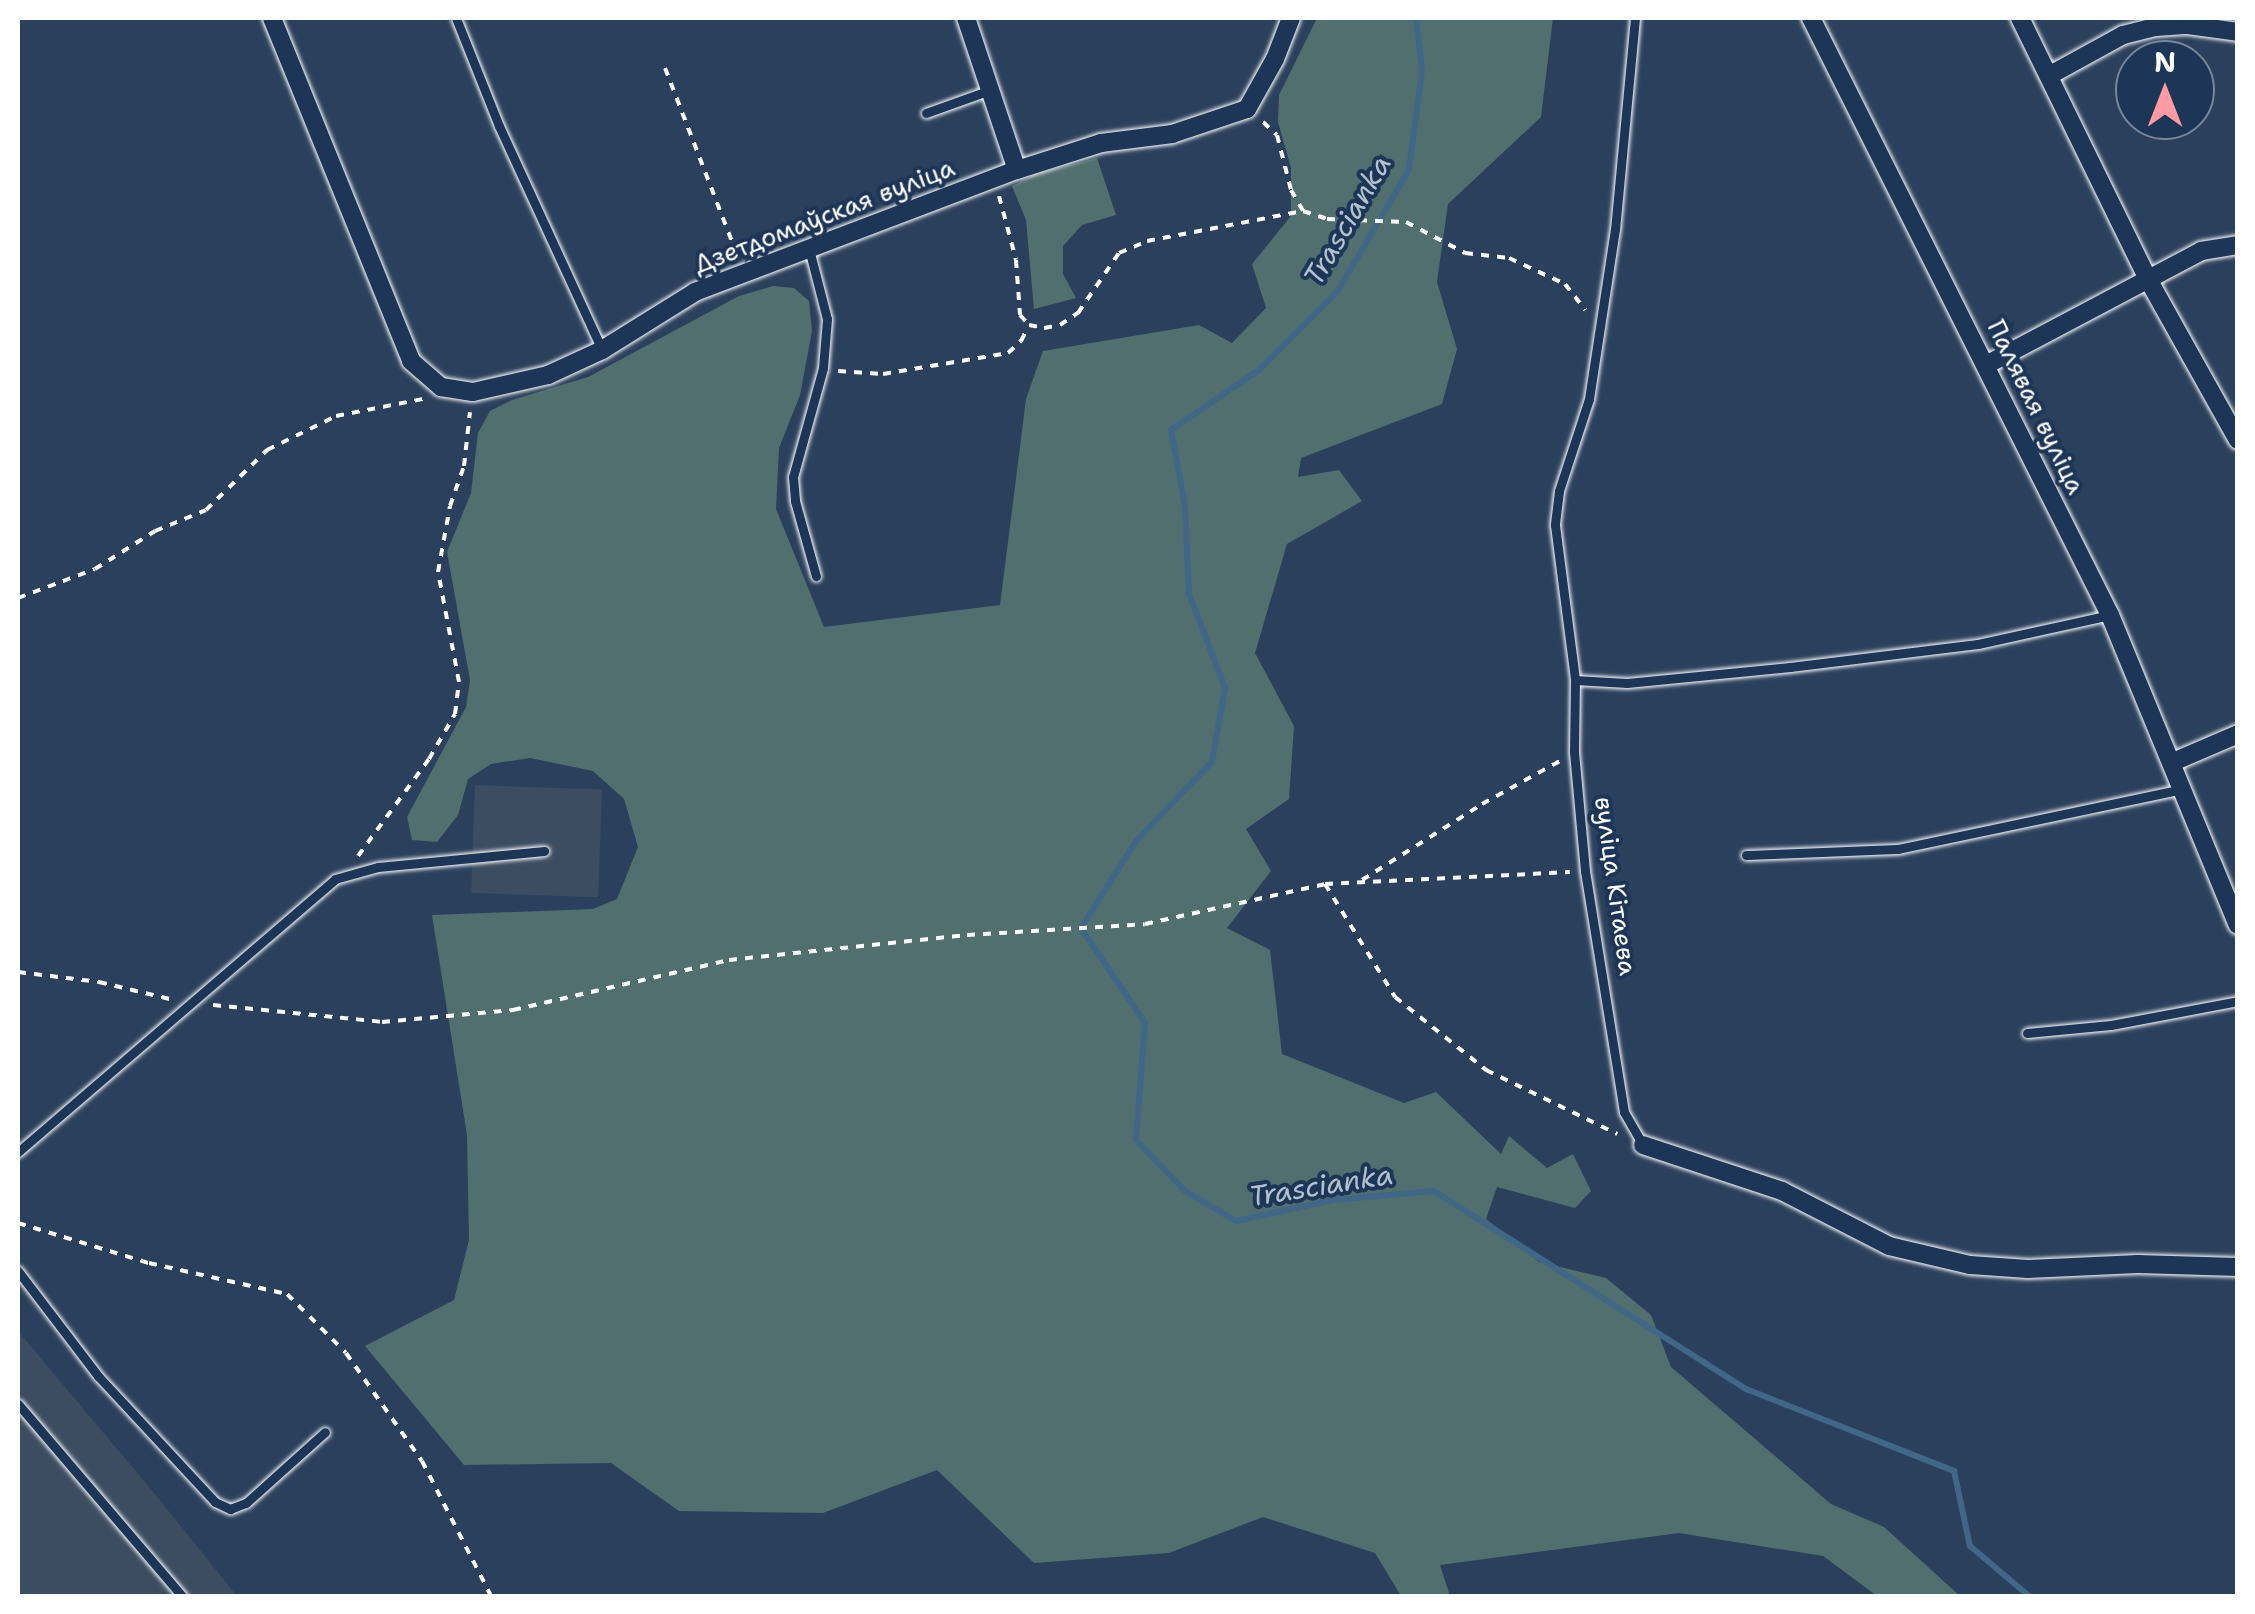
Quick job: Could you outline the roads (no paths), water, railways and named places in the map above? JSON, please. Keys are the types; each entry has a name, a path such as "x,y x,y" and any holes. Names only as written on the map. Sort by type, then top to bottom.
{"street":[{"name":"Дзетдомаўская вуліца","path":"272,18 411,361 441,387 474,392 511,386 602,350 696,292 992,179 1101,144 1172,134 1247,109 1276,59 1291,18"},
{"path":"966,18 1017,170"},
{"name":"Палявая вуліца","path":"1810,18 1988,364 2110,615 2174,762"},
{"path":"2020,18 2149,281 2238,440"},
{"path":"2050,75 2122,35 2156,27 2188,25 2238,32"},
{"path":"1988,364 2201,251 2238,245"},
{"path":"2238,734 2174,762 2238,926"},
{"path":"1643,1145 1782,1191 1888,1246 1970,1265 2028,1269 2138,1264 2238,1267"}],"lane":[{"path":"456,18 499,126 602,350"},
{"name":"вуліца Кітаева","path":"1634,18 1615,228 1589,399 1559,491 1555,524 1575,680 1574,752 1585,871 1624,1112 1643,1145"},
{"path":"926,113 990,90"},
{"path":"810,249 827,319 824,368 793,476 795,501 816,576"},
{"path":"1575,680 1627,683 1978,644 2110,615"},
{"path":"1746,855 1898,850 2184,789"},
{"path":"18,1152 335,878 378,867 544,851"},
{"path":"2027,1032 2111,1025 2238,1001"},
{"path":"18,1272 98,1376 215,1502 230,1509 246,1503 324,1432"},
{"path":"18,1404 182,1596"}],"waterway":[{"name":"Trascianka","path":"1416,18 1422,71 1409,170 1337,292 1259,370 1171,430 1185,506 1189,594 1225,688 1212,762 1136,841 1081,928 1145,1023 1136,1140 1185,1191 1236,1221 1333,1200 1434,1191 1746,1389 1954,1471 1970,1546 2029,1596"}]}
